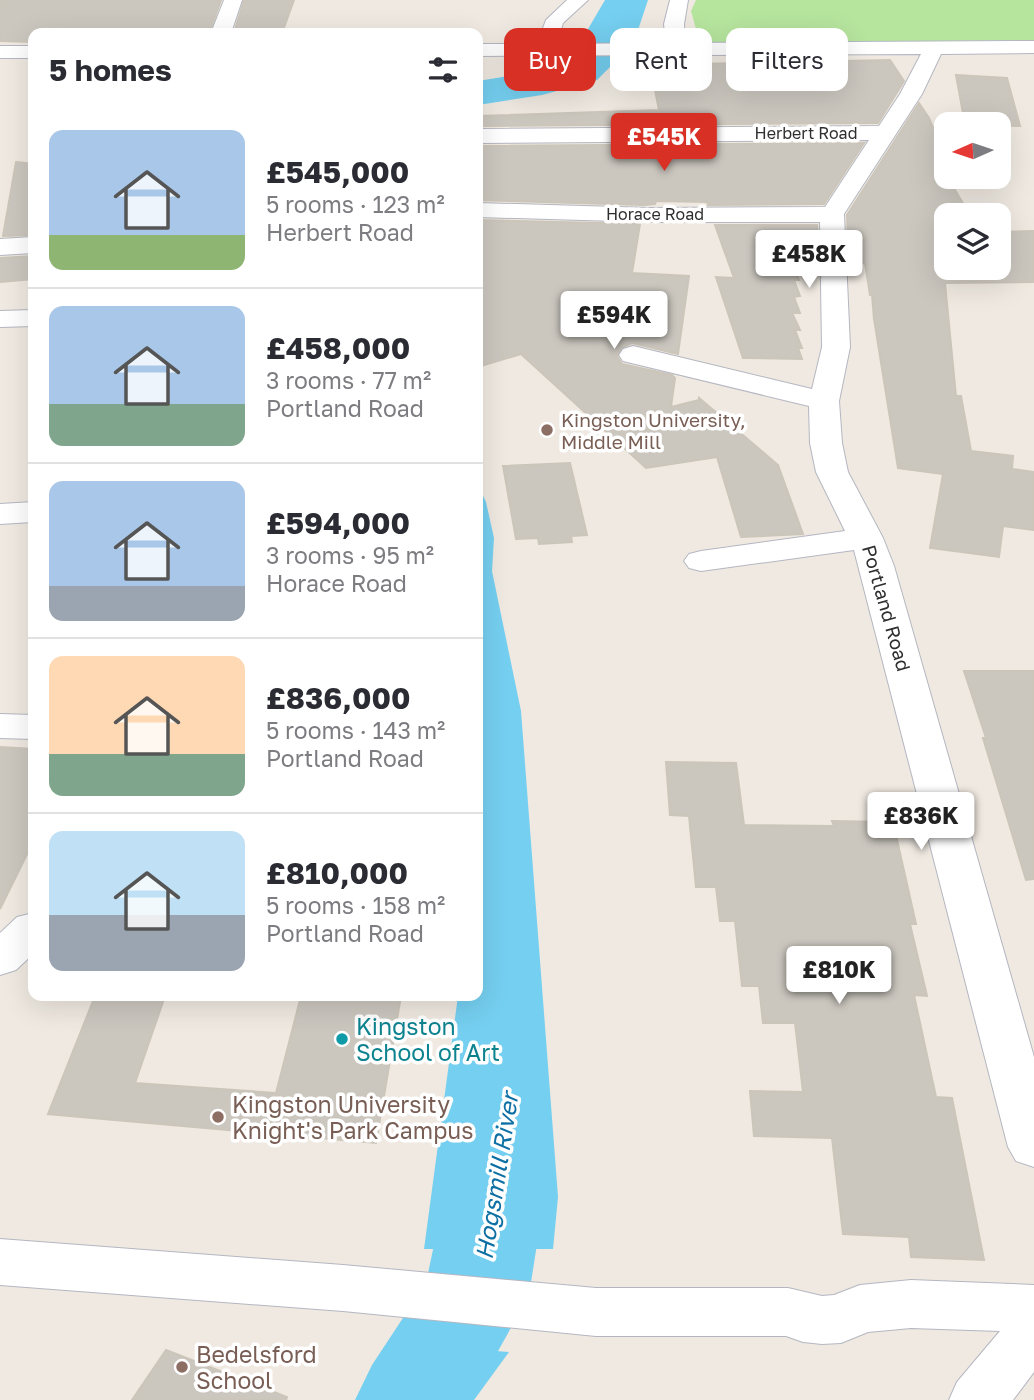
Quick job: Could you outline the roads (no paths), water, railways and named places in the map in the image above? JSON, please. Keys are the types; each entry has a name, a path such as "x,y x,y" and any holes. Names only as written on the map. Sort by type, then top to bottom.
{"street":[{"path":"223,28 233,0"},
{"path":"549,28 553,19 579,0"},
{"path":"674,28 679,0"},
{"path":"712,49 1034,47"},
{"path":"832,214 911,94 929,61 932,49"},
{"path":"483,50 504,50"},
{"path":"0,52 28,52"},
{"name":"Herbert Road","path":"483,136 883,133"},
{"name":"Horace Road","path":"483,210 650,215 832,214"},
{"name":"Portland Road","path":"832,214 836,347 824,401 826,443 832,472 866,538 880,579 1034,1147"},
{"path":"0,247 28,245"},
{"path":"0,319 28,318"},
{"path":"633,355 824,401"},
{"path":"0,514 28,512"},
{"path":"701,561 866,538"},
{"path":"0,726 28,727"},
{"path":"0,959 28,933"},
{"path":"0,1262 343,1288 596,1312 788,1312 803,1318 822,1320 841,1319 860,1309 911,1304 1034,1310"},
{"path":"978,1400 1016,1352 1034,1336"}],"water":[{"path":"615,0 648,0 639,28 610,28 610,43 596,43 596,34"},
{"path":"596,60 610,60 610,63 596,70"},
{"path":"504,80 504,91 525,91 483,97 483,83"},
{"path":"483,496 494,538 492,571 521,711 558,1197 553,1249 424,1249 457,1001 483,1001"},
{"path":"415,1345 509,1352 474,1400 372,1400"}],"waterway":[{"name":"Hogsmill River","path":"483,92 542,83 583,72 596,61 600,41 623,0"},
{"name":"Hogsmill River","path":"411,1400 476,1295 503,1149"}],"place":[{"name":"Kingston University, Middle Mill","path":"547,430"},
{"name":"Kingston School of Art","path":"342,1039"},
{"name":"Kingston University Knight's Park Campus","path":"218,1117"},
{"name":"Bedelsford School","path":"182,1367"}]}
